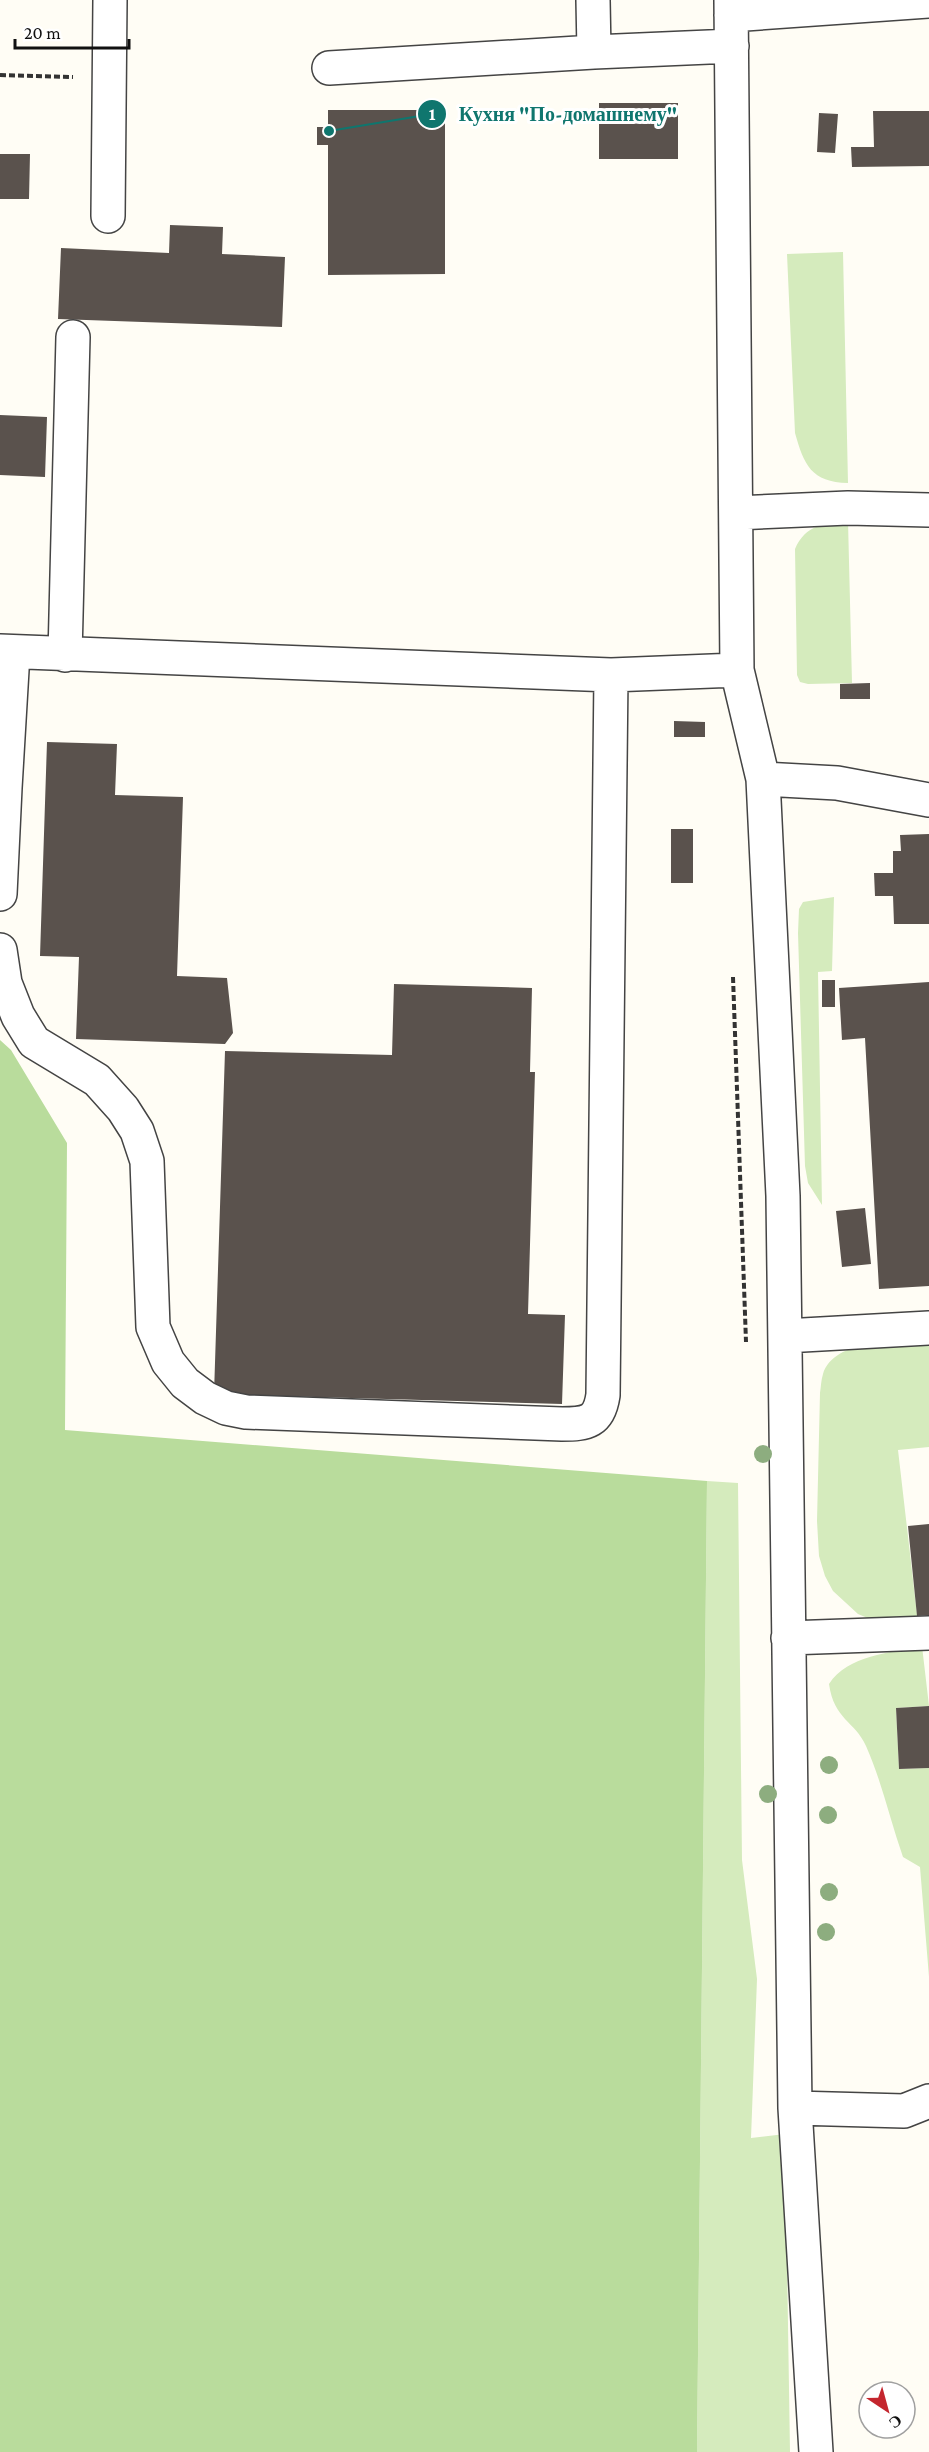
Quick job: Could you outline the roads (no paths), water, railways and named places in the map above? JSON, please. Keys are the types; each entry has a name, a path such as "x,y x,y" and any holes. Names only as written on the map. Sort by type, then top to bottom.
{"street":[{"path":"108,216 110,0"},
{"path":"593,0 594,52"},
{"path":"816,2452 795,2108 783,1196 763,779 737,670 731,7 929,1"},
{"path":"329,68 732,46"},
{"path":"65,655 72,337"},
{"path":"735,513 848,508 929,510"},
{"path":"0,894 6,652 611,675 737,670"},
{"path":"0,950 8,991 18,1017 34,1042 96,1080 123,1109 137,1131 147,1161 153,1327 168,1362 185,1383 205,1398 226,1408 246,1412 562,1424 579,1424 594,1418 601,1408 603,1395 611,675"},
{"path":"763,779 837,783 929,800"},
{"path":"785,1336 929,1328"},
{"path":"788,1638 929,1633"},
{"path":"795,2108 920,2113"}],"place":[{"name":"Кухня \"По-домашнему\"","path":"329,131"}]}
